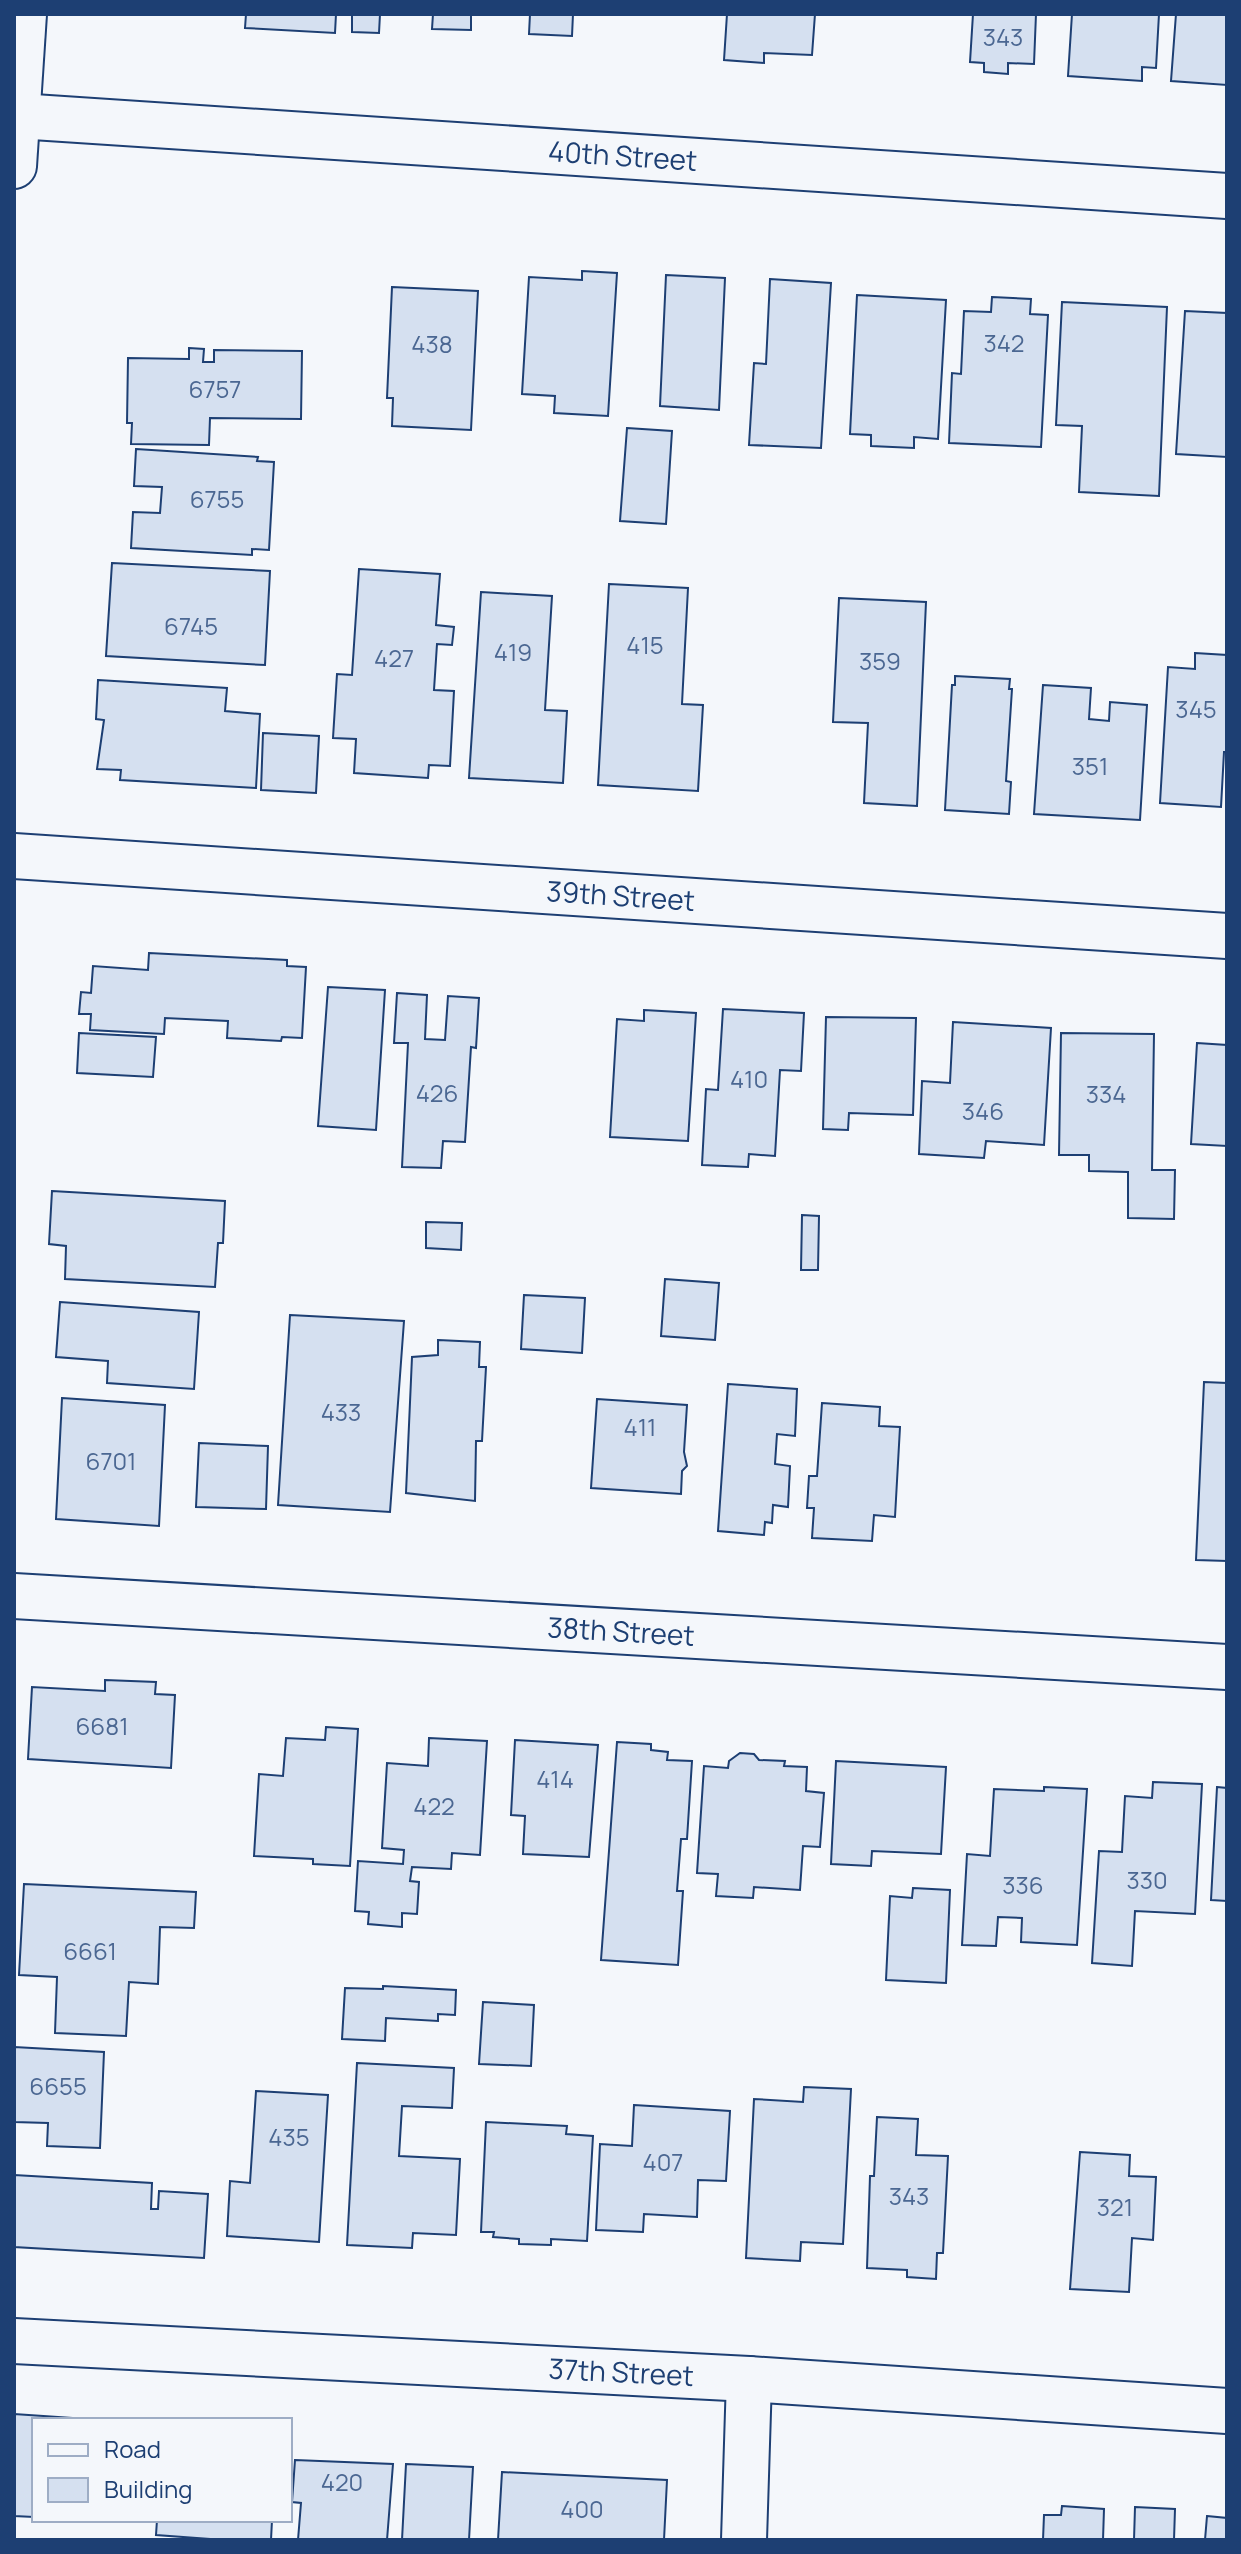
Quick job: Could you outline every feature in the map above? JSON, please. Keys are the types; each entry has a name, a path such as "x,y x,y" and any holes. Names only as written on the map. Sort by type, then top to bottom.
{"street":[{"path":"14,166 24,14"},
{"name":"40th Street","path":"18,116 1227,196"},
{"name":"39th Street","path":"14,856 1227,936"},
{"name":"38th Street","path":"14,1596 1227,1667"},
{"name":"37th Street","path":"14,2341 749,2379 1227,2411"},
{"path":"744,2540 749,2379"}],"building":[{"path":"246,14 336,14 335,33 245,28"},
{"path":"352,14 380,14 379,33 352,32"},
{"path":"433,14 471,14 471,30 432,29"},
{"path":"530,14 573,14 572,36 529,34"},
{"path":"727,14 815,14 812,55 764,53 764,63 724,60"},
{"path":"973,14 1036,14 1034,64 1008,63 1008,74 984,72 984,63 970,62"},
{"path":"1072,14 1159,14 1156,68 1142,67 1142,81 1068,76"},
{"path":"1176,14 1227,14 1227,85 1171,81"},
{"path":"582,271 617,273 608,416 554,413 555,396 522,394 529,277 582,280"},
{"path":"666,275 725,278 719,410 660,406"},
{"path":"770,279 831,283 821,448 749,445 754,363 766,364"},
{"path":"392,287 478,291 471,430 392,426 393,398 387,398"},
{"path":"857,295 946,300 938,439 914,437 914,448 871,446 871,435 850,434"},
{"path":"992,297 1031,299 1030,314 1048,315 1041,447 949,443 952,373 961,374 964,311 991,312"},
{"path":"1062,302 1167,307 1159,496 1079,492 1082,426 1056,425"},
{"path":"1185,311 1227,313 1227,457 1176,454"},
{"path":"189,348 204,349 203,362 214,362 214,350 302,351 301,419 210,418 209,445 131,444 132,423 127,423 128,358 189,359"},
{"path":"627,428 672,431 666,524 620,521"},
{"path":"136,449 258,457 257,461 274,462 269,550 252,549 252,555 131,548 133,512 160,513 162,487 134,486"},
{"path":"112,563 270,571 265,665 106,656"},
{"path":"359,569 440,574 436,625 454,627 452,645 437,644 434,690 454,691 450,766 429,765 428,778 354,773 356,739 333,738 337,674 352,675"},
{"path":"609,584 688,588 682,704 703,705 698,791 598,785"},
{"path":"481,592 552,596 545,710 567,711 563,783 469,778"},
{"path":"839,598 926,602 917,806 864,803 868,723 833,722"},
{"path":"1195,653 1227,655 1227,752 1224,752 1221,807 1160,803 1168,667 1195,669"},
{"path":"955,676 1010,679 1006,781 1011,782 1009,814 945,810"},
{"path":"98,680 227,688 225,711 260,714 256,788 120,780 121,770 97,769 104,720 96,719"},
{"path":"1043,685 1091,688 1089,719 1109,721 1110,702 1147,705 1140,820 1034,814"},
{"path":"263,733 319,736 316,793 261,790"},
{"path":"149,953 287,960 287,966 306,967 302,1038 282,1037 281,1041 227,1038 228,1021 165,1018 164,1034 90,1030 91,1014 79,1014 81,992 91,993 93,966 148,970"},
{"path":"328,987 385,990 376,1130 318,1126"},
{"path":"397,993 427,995 425,1039 445,1040 448,996 479,998 476,1048 471,1047 465,1142 443,1141 441,1168 402,1167 408,1043 394,1043"},
{"path":"723,1009 804,1013 801,1071 780,1070 775,1156 749,1154 748,1167 702,1165 706,1089 718,1090"},
{"path":"644,1010 696,1013 688,1141 610,1137 617,1019 644,1021"},
{"path":"826,1017 916,1018 913,1115 849,1113 848,1130 823,1129"},
{"path":"953,1022 1051,1028 1044,1145 986,1141 984,1158 919,1154 922,1081 950,1083"},
{"path":"79,1033 156,1037 153,1077 77,1073"},
{"path":"1061,1033 1154,1034 1152,1170 1175,1170 1174,1219 1128,1218 1128,1172 1089,1171 1089,1155 1059,1155"},
{"path":"1197,1043 1227,1045 1227,1146 1191,1144"},
{"path":"52,1191 225,1201 223,1243 218,1243 215,1287 65,1279 66,1246 49,1244"},
{"path":"802,1215 819,1216 818,1270 801,1270"},
{"path":"426,1222 462,1223 461,1250 426,1248"},
{"path":"665,1279 719,1283 715,1340 661,1336"},
{"path":"524,1295 585,1298 582,1353 521,1349"},
{"path":"60,1302 199,1312 194,1389 107,1383 108,1361 56,1357"},
{"path":"290,1315 404,1321 390,1512 278,1505"},
{"path":"438,1340 480,1342 479,1367 486,1367 482,1441 476,1441 475,1501 406,1493 412,1357 438,1355"},
{"path":"1204,1382 1227,1383 1227,1561 1196,1560"},
{"path":"728,1384 797,1389 795,1436 777,1434 775,1464 790,1466 788,1507 773,1505 772,1523 765,1522 764,1535 718,1531"},
{"path":"62,1398 165,1405 159,1526 56,1519"},
{"path":"597,1399 687,1405 684,1452 687,1466 682,1471 681,1494 591,1488"},
{"path":"822,1403 880,1407 879,1426 900,1427 895,1517 874,1515 872,1541 812,1538 814,1508 807,1508 809,1476 817,1476"},
{"path":"199,1443 268,1446 266,1509 196,1507"},
{"path":"105,1680 156,1682 155,1694 175,1695 171,1768 28,1759 32,1687 105,1691"},
{"path":"326,1727 358,1729 350,1866 313,1864 313,1859 254,1856 259,1774 283,1776 286,1738 325,1740"},
{"path":"429,1738 487,1741 480,1855 452,1853 451,1869 412,1867 410,1881 419,1882 417,1914 402,1913 402,1927 368,1924 369,1912 355,1911 358,1861 403,1864 404,1850 382,1848 387,1763 428,1766"},
{"path":"515,1740 598,1745 589,1857 523,1854 525,1816 511,1815"},
{"path":"617,1742 651,1744 651,1750 668,1752 667,1760 692,1761 687,1839 681,1839 677,1891 683,1891 678,1965 601,1960"},
{"path":"740,1753 754,1754 759,1760 785,1761 784,1766 807,1767 806,1791 824,1793 820,1847 803,1846 800,1890 754,1887 753,1898 716,1896 718,1874 697,1873 704,1766 728,1768 729,1761"},
{"path":"836,1761 946,1767 941,1854 872,1851 871,1866 831,1864"},
{"path":"1153,1782 1202,1784 1195,1914 1135,1911 1132,1966 1092,1963 1099,1851 1122,1852 1125,1796 1152,1798"},
{"path":"1044,1787 1087,1789 1077,1945 1021,1942 1022,1918 998,1917 996,1946 962,1945 967,1854 990,1856 994,1789 1044,1791"},
{"path":"1217,1787 1227,1788 1227,1901 1211,1900"},
{"path":"24,1884 196,1892 194,1928 160,1927 158,1984 129,1982 126,2036 55,2033 57,1977 19,1975"},
{"path":"913,1888 950,1890 946,1983 886,1980 890,1896 912,1898"},
{"path":"383,1986 456,1990 455,2015 438,2014 438,2021 386,2018 385,2041 342,2039 345,1988 383,1989"},
{"path":"483,2002 534,2005 531,2066 479,2064"},
{"path":"14,2047 104,2052 100,2148 47,2146 48,2123 14,2122"},
{"path":"357,2063 454,2068 452,2108 402,2106 399,2156 460,2159 456,2235 413,2233 412,2248 347,2245"},
{"path":"804,2087 851,2089 843,2244 801,2242 800,2261 746,2258 754,2099 803,2102"},
{"path":"256,2091 328,2095 319,2242 227,2236 230,2181 250,2183"},
{"path":"634,2105 730,2111 726,2181 698,2180 697,2217 644,2214 643,2232 596,2230 600,2144 632,2146"},
{"path":"877,2117 918,2119 916,2155 948,2156 943,2253 937,2253 936,2279 907,2277 907,2270 867,2268 870,2176 874,2176"},
{"path":"486,2122 567,2126 566,2134 593,2136 587,2241 551,2239 551,2245 519,2244 519,2239 493,2237 494,2232 481,2232"},
{"path":"1080,2152 1130,2155 1129,2176 1156,2177 1153,2240 1132,2238 1129,2292 1070,2289"},
{"path":"14,2175 152,2183 151,2209 158,2209 159,2191 208,2194 204,2258 14,2247"},
{"path":"14,2414 73,2418 32,2418 32,2517 14,2516"},
{"path":"295,2460 393,2464 387,2540 298,2540 301,2503 292,2502"},
{"path":"406,2464 473,2467 469,2540 402,2540"},
{"path":"502,2472 667,2480 664,2540 498,2540"},
{"path":"1062,2506 1104,2509 1103,2540 1043,2540 1044,2515 1061,2515"},
{"path":"1135,2507 1175,2509 1174,2540 1134,2540"},
{"path":"1207,2516 1227,2518 1227,2540 1205,2540"},
{"path":"157,2522 272,2522 271,2540 156,2535"}]}
